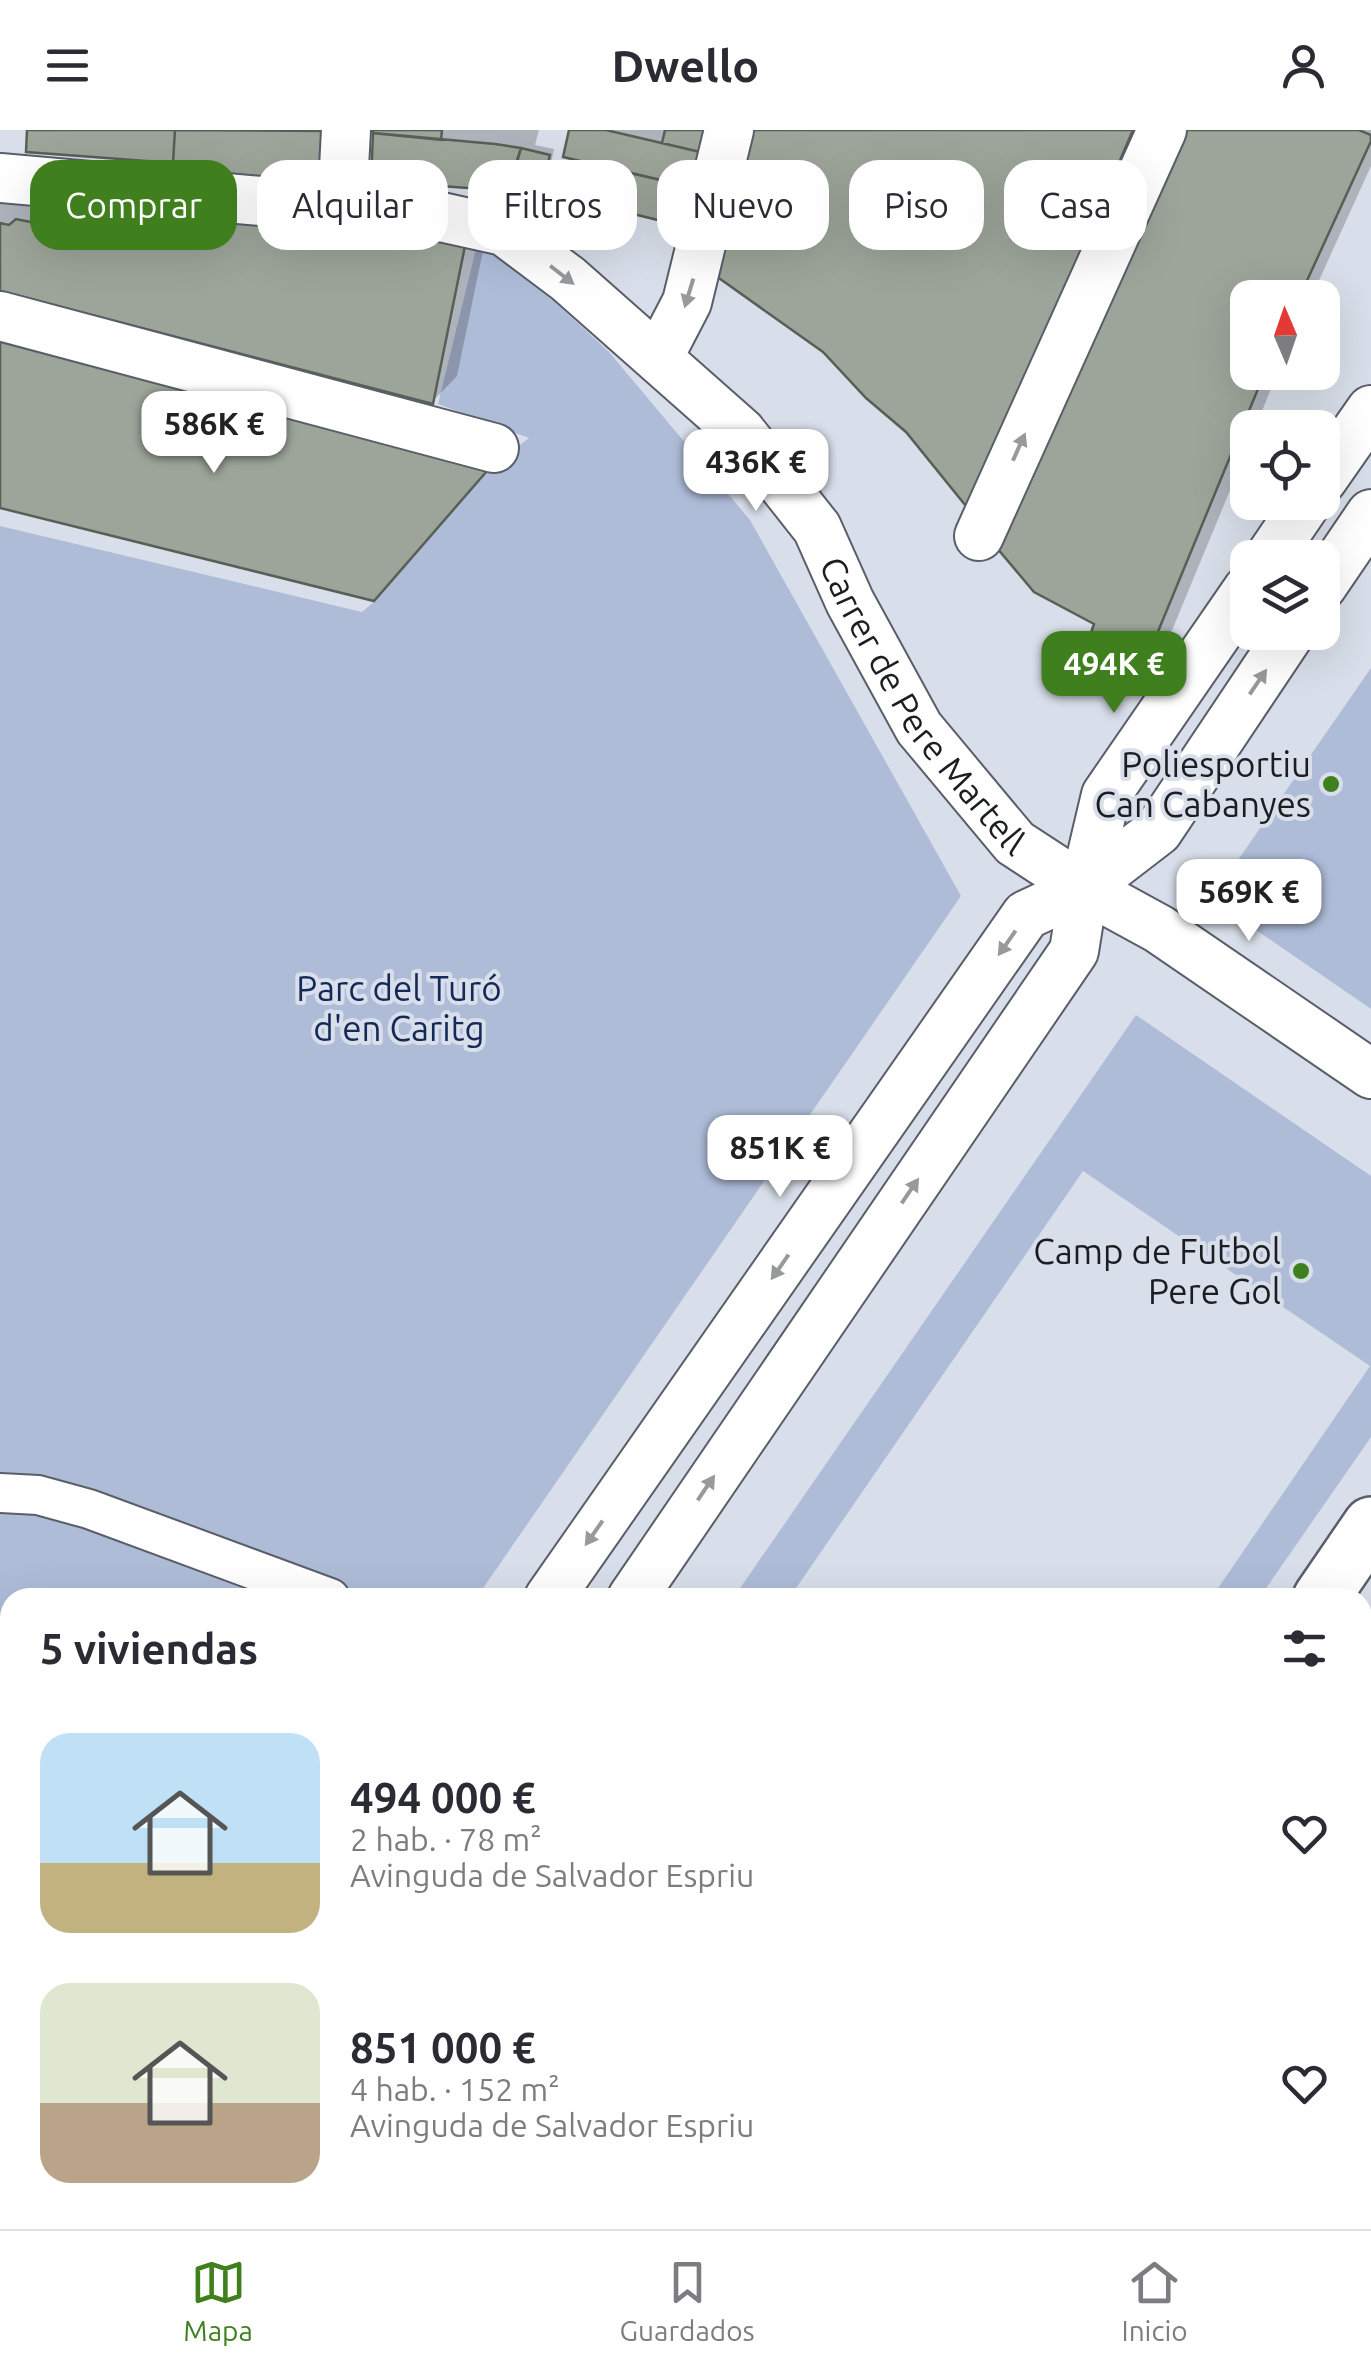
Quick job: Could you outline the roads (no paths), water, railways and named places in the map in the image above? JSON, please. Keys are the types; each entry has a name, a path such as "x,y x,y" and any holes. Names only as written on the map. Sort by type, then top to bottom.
{"main road":[{"path":"1328,1588 1371,1525"}],"street":[{"path":"344,160 346,130"},
{"path":"658,358 688,302 729,130"},
{"path":"979,536 1162,130"},
{"name":"Carrer de Pere Martell","path":"0,178 257,199"},
{"name":"Carrer de Pere Martell","path":"448,219 504,231 568,279 742,432 817,528 850,602 918,728 1015,843 1084,888 1158,929 1371,1074"},
{"path":"0,316 494,448"},
{"path":"1340,454 1371,410"},
{"path":"1340,560 1371,514"},
{"path":"639,1588 1074,951 1106,794 1230,615"},
{"path":"556,1588 1026,915 1084,888 1158,831 1279,650"},
{"path":"0,1493 38,1495 89,1509 303,1588"}],"place":[{"name":"Poliesportiu Can Cabanyes","path":"1331,784"},
{"name":"Camp de Futbol Pere Gol","path":"1301,1271"}],"park label":[{"name":"Parc del Turó d'en Caritg","path":"399,1008"}]}
